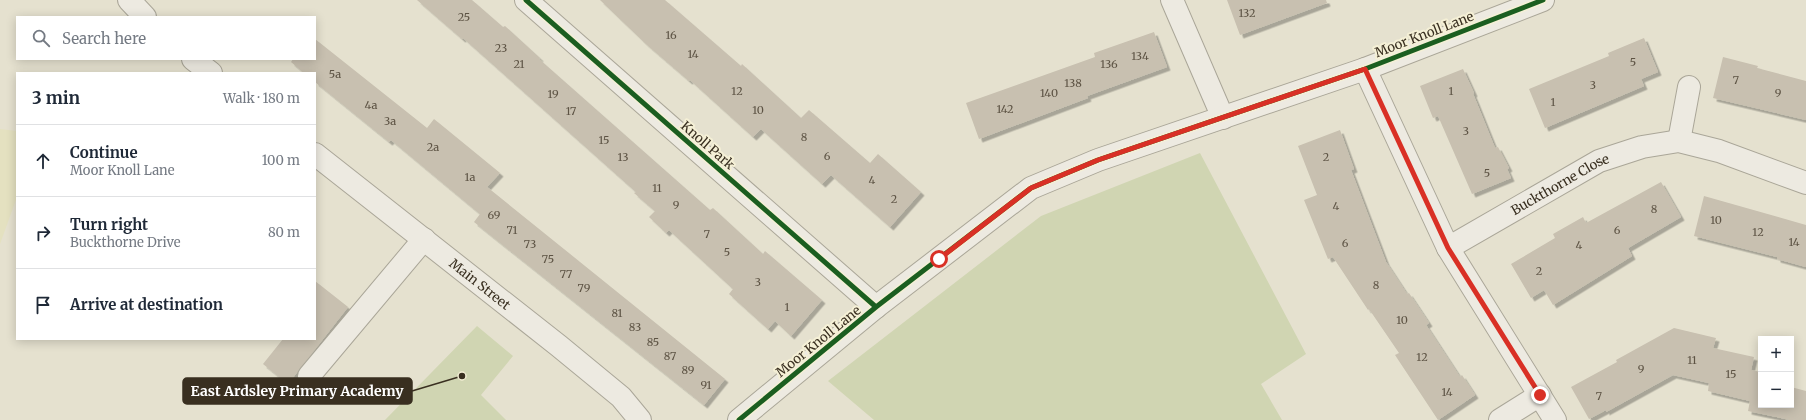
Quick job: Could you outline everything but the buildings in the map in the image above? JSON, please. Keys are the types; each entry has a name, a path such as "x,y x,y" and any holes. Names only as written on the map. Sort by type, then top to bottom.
{"street":[{"name":"Knoll Park","path":"526,0 876,307"},
{"path":"1172,0 1223,118"},
{"name":"Moor Knoll Lane","path":"739,420 876,307 1031,188 1098,160 1365,69 1540,1"},
{"path":"194,60 210,72"},
{"path":"1365,69 1448,248 1555,420"},
{"path":"1679,141 1689,87"},
{"name":"Buckthorne Close","path":"1448,248 1598,161 1642,147 1679,141 1719,152 1806,183"},
{"name":"Main Street","path":"316,155 424,239 621,397 640,420"},
{"path":"309,376 424,239"},
{"path":"1500,420 1540,395"}],"shaded area":[{"path":"0,129 16,131 16,200 0,244"}],"green space":[{"path":"1200,153 1306,354 1261,384 1282,420 874,420 828,381 1041,216"},
{"path":"477,326 513,356 481,395 506,420 385,420"}],"cycle path":[{"path":"526,0 876,307"},
{"path":"739,420 876,307 1031,188 1098,160 1365,69 1543,0"}],"place":[{"name":"East Ardsley Primary Academy","path":"462,376"}],"route":[{"path":"939,259 1031,188 1098,160 1365,69 1448,248 1540,395"}]}
